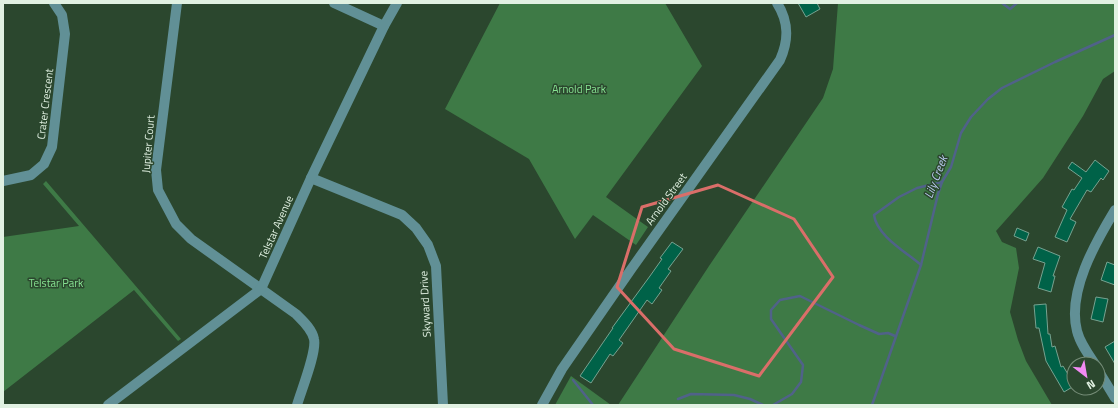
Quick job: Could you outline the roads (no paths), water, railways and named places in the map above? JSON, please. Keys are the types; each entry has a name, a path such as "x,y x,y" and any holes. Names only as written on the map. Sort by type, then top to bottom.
{"street":[{"name":"Crater Crescent","path":"3,181 31,175 44,164 52,147 65,34 62,15 54,3"},
{"name":"Jupiter Court","path":"177,3 156,170 158,190 176,224 191,239 296,314 308,327 315,340 313,354 297,405"},
{"path":"334,3 384,26"},
{"name":"Telstar Avenue","path":"108,405 261,289 311,178 384,26 397,3"},
{"name":"Arnold Street","path":"542,405 562,369 780,60 784,50 787,31 784,15 777,3"},
{"name":"Skyward Drive","path":"311,178 402,215 416,228 428,245 436,266 442,405"},
{"path":"1090,356 1077,333 1075,314 1076,300 1086,267 1100,235 1115,210"},
{"path":"1106,383 1115,398"}],"waterway":[{"path":"1002,3 1010,9 1017,3"},
{"name":"Lily Creek","path":"872,405 921,265 942,182 951,167 961,133 971,117 988,99 1002,88 1115,35"},
{"path":"921,265 886,237 876,223 874,215 899,197 917,188 942,182"},
{"path":"773,405 792,394 801,382 803,365 771,319 771,310 780,300 800,296 879,334 888,333 895,336"},
{"path":"573,380 593,405"},
{"path":"678,399 691,394 734,395 750,399 763,405"}],"park label":[{"name":"Arnold Park","path":"579,89"},
{"name":"Telstar Park","path":"56,283"}]}
